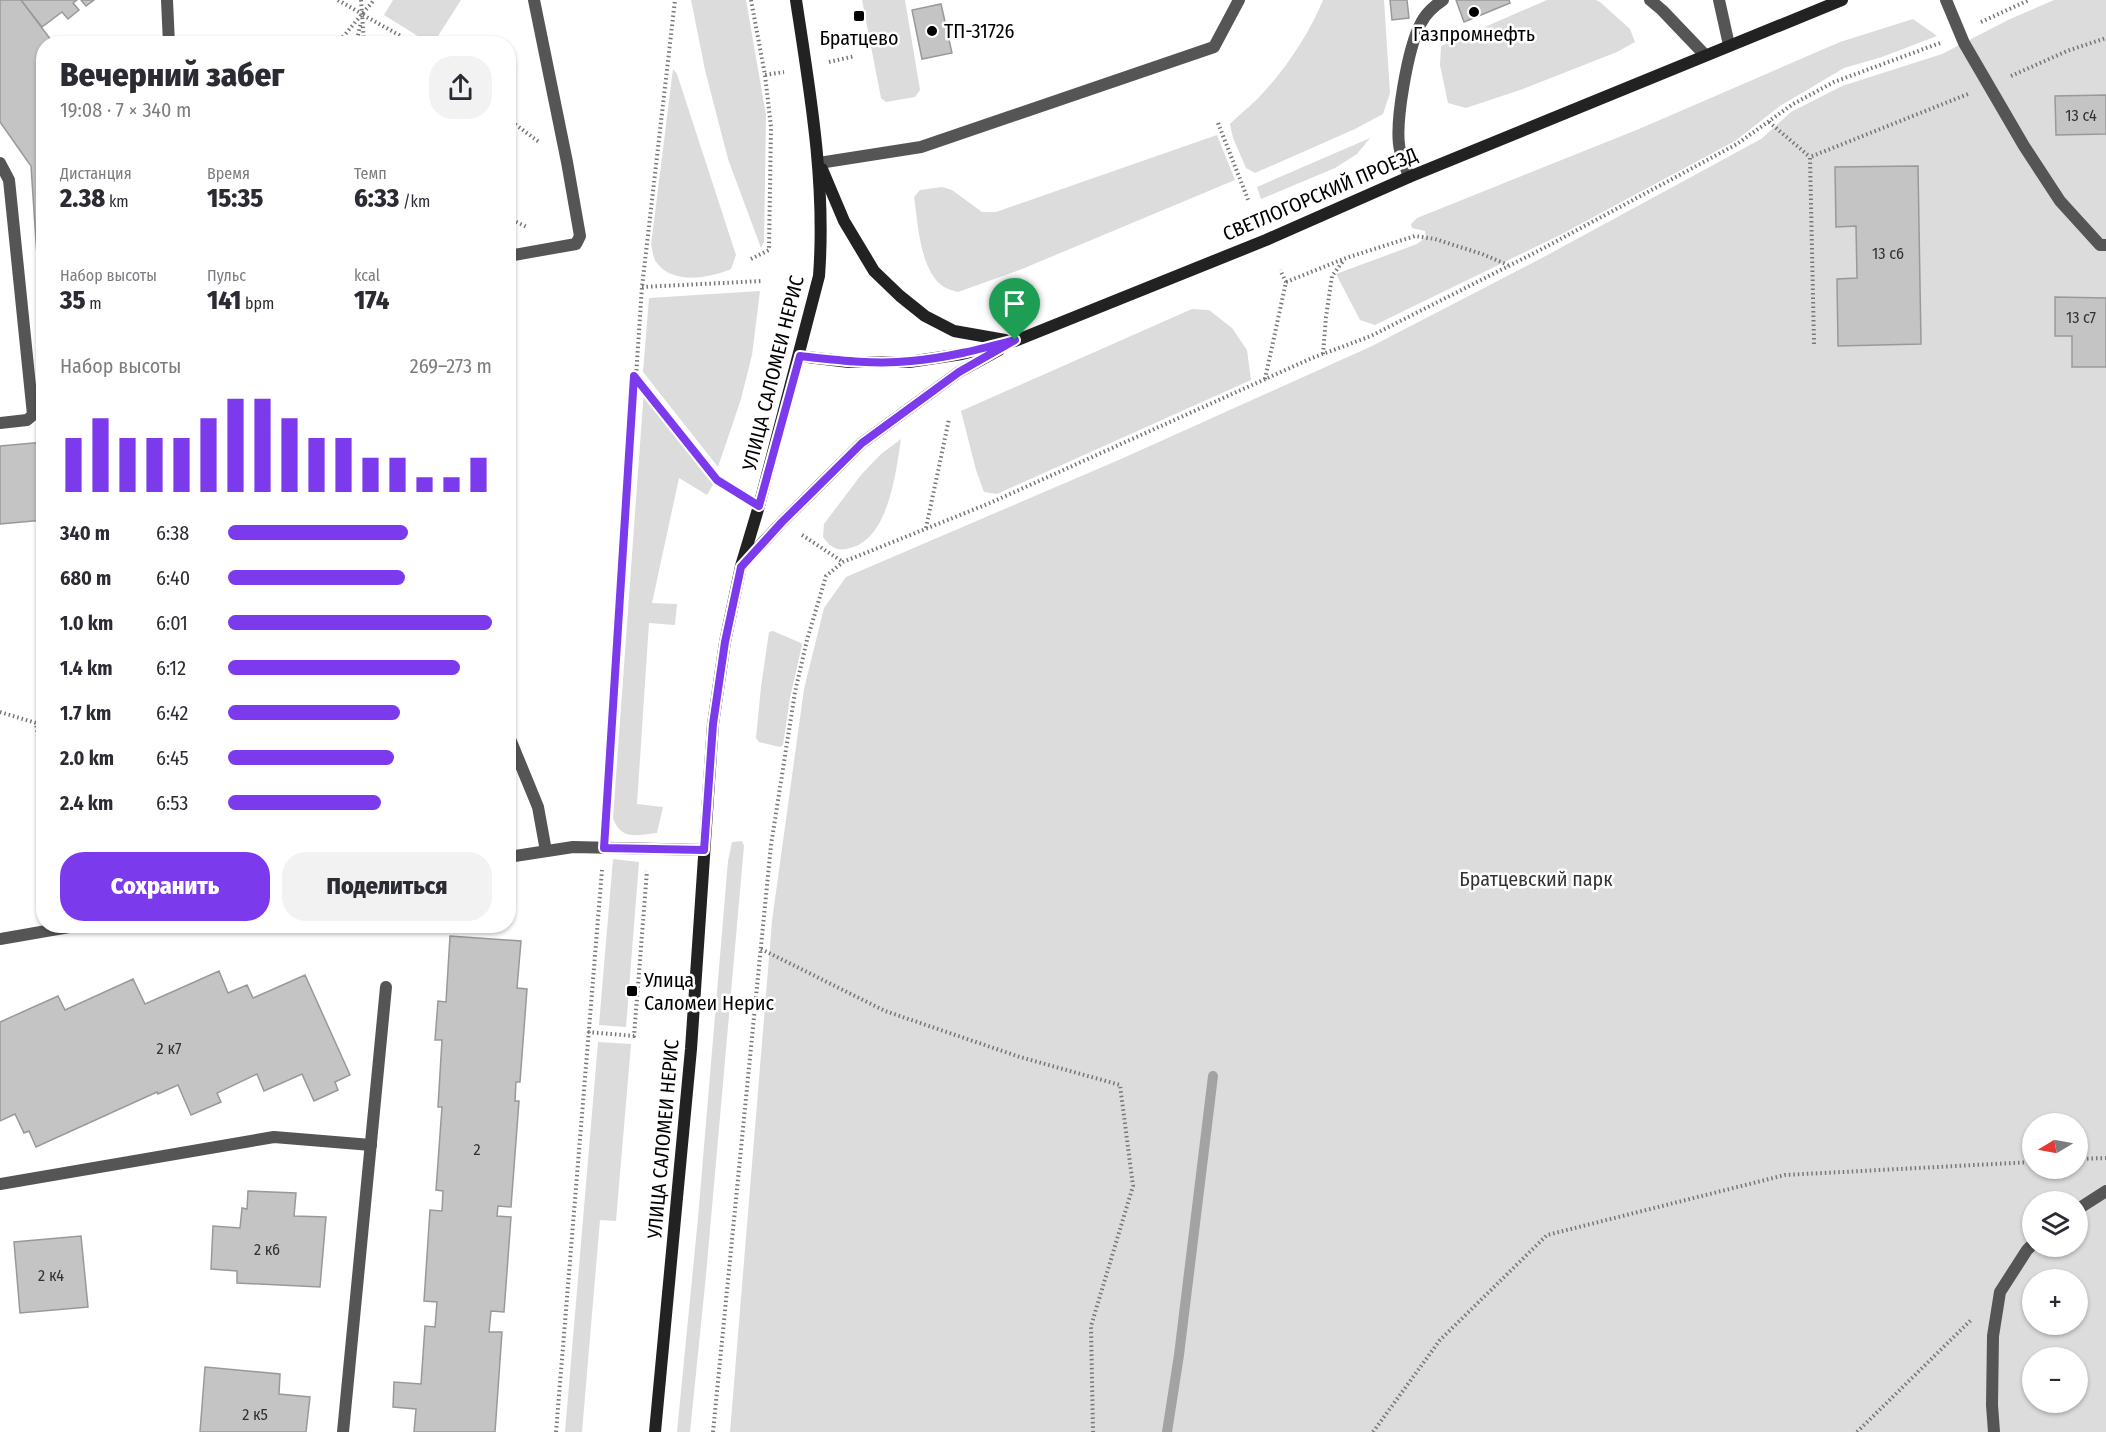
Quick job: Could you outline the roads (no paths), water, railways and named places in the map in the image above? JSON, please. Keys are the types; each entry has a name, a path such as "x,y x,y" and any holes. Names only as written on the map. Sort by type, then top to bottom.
{"main road":[{"name":"УЛИЦА САЛОМЕИ НЕРИС","path":"655,1432 691,1049 713,724 725,642 741,567 800,356 819,276 822,242 819,163 796,0"},
{"name":"СВЕТЛОГОРСКИЙ ПРОЕЗД","path":"800,356 849,362 909,362 962,354 1015,340 1266,240 1409,177 1842,0"},
{"path":"819,163 844,221 874,271 900,296 925,316 954,331 1015,340"},
{"path":"741,567 782,522 862,443 959,372 1015,340"}],"lane":[{"path":"167,0 169,36"},
{"path":"516,255 576,244 580,236 534,0"},
{"path":"819,163 921,147 1214,47 1239,0"},
{"path":"1409,177 1399,149 1399,119 1410,56 1420,24 1431,8 1443,0"},
{"path":"1650,0 1705,55"},
{"path":"1719,0 1729,45"},
{"path":"1946,0 1964,43 2024,146 2060,201 2100,245 2106,245"},
{"path":"0,164 9,180 36,384"},
{"path":"0,423 27,420 33,415 36,398"},
{"path":"516,753 538,807 546,851"},
{"path":"516,856 573,847 704,850"},
{"path":"0,939 36,933"},
{"path":"344,1432 386,987"},
{"path":"0,1184 274,1137 371,1145"},
{"path":"2088,1203 2106,1191"},
{"path":"1994,1432 1993,1336 2000,1293 2023,1257"}],"waterway":[{"path":"1167,1432 1179,1355 1213,1076"}],"place":[{"name":"Газпромнефть","path":"1474,12"},
{"name":"Братцево","path":"859,16"},
{"name":"ТП-31726","path":"932,31"},
{"name":"Улица Саломеи Нерис","path":"632,991"}],"park label":[{"name":"Братцевский парк","path":"1536,879"}]}
